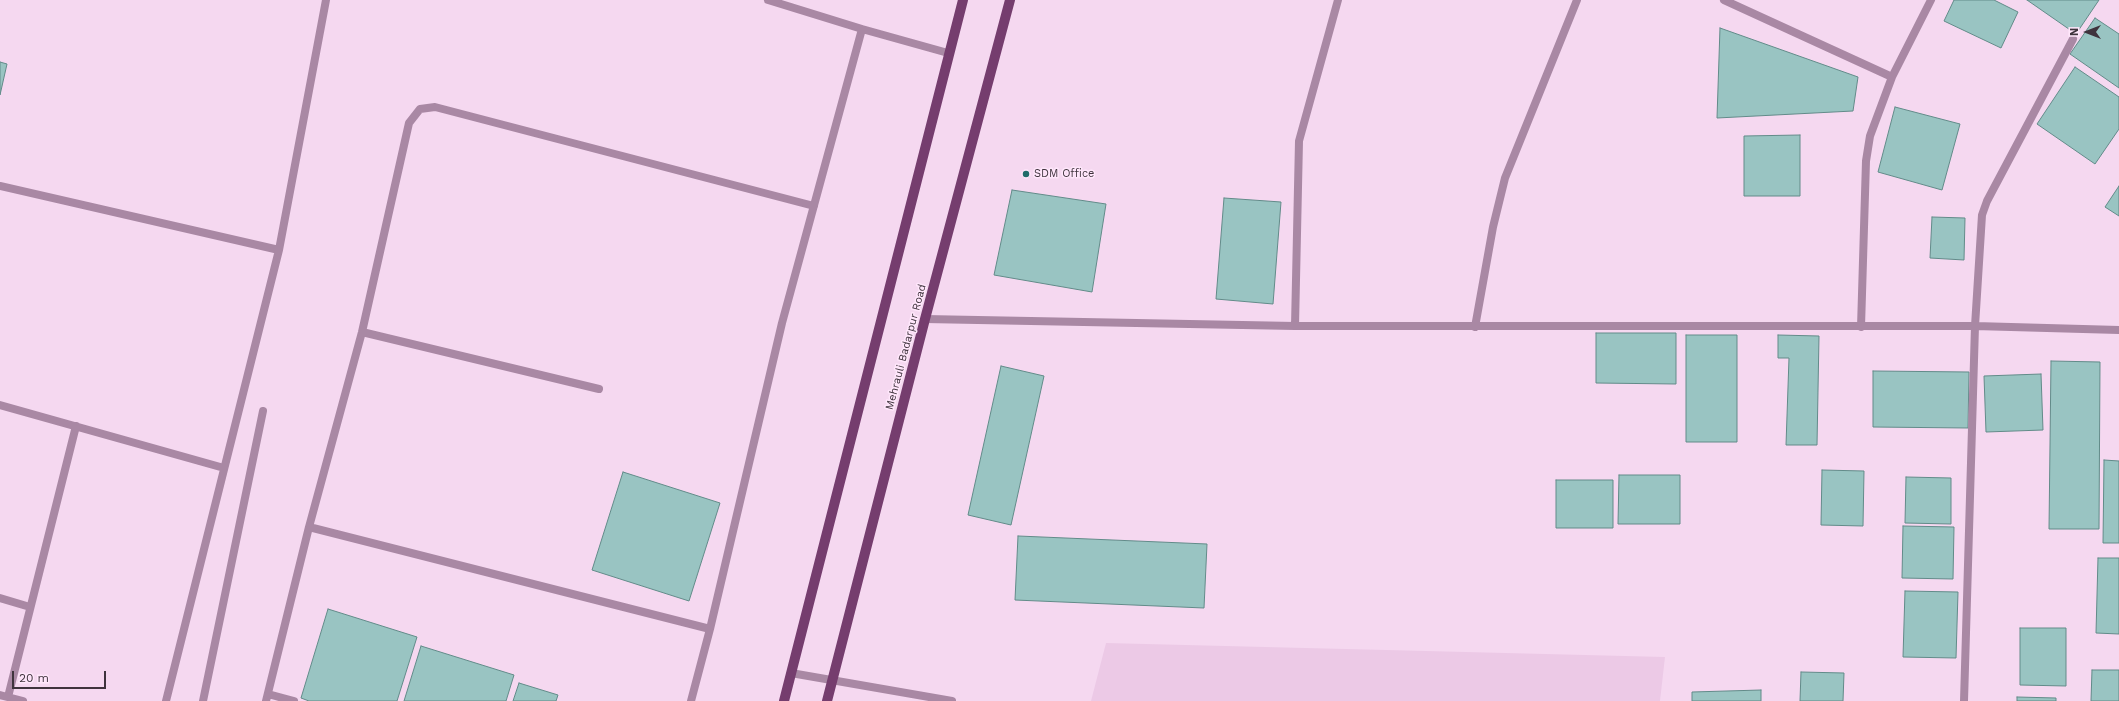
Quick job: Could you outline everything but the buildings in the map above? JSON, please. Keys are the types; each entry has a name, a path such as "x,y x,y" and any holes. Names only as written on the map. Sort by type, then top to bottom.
{"main road":[{"path":"784,701 948,52 963,0"},
{"name":"Mehrauli Badarpur Road","path":"827,701 831,680 925,319 1010,0"}],"street":[{"path":"166,701 279,250 326,0"},
{"path":"768,0 862,29 948,52"},
{"path":"1295,326 1299,140 1338,0"},
{"path":"1475,327 1493,227 1505,178 1577,0"},
{"path":"1724,0 1892,77"},
{"path":"1861,327 1866,161 1870,136 1892,77 1931,0"},
{"path":"691,701 710,629 782,323 862,29"},
{"path":"1964,701 1975,326 1982,215 1987,201 2073,39"},
{"path":"294,701 267,697 309,527 362,332 408,123 420,109 435,107 814,206"},
{"path":"0,186 279,250"},
{"path":"925,319 1295,326 1975,326 2119,330"},
{"path":"362,332 600,389"},
{"path":"0,405 224,468"},
{"path":"203,701 263,411"},
{"path":"23,701 4,696 30,607 76,426"},
{"path":"309,527 710,629"},
{"path":"0,598 30,607"},
{"path":"791,673 952,701"}],"shaded area":[{"path":"1106,643 1665,657 1660,701 1091,701"}],"place":[{"name":"SDM Office","path":"1026,174"}]}
